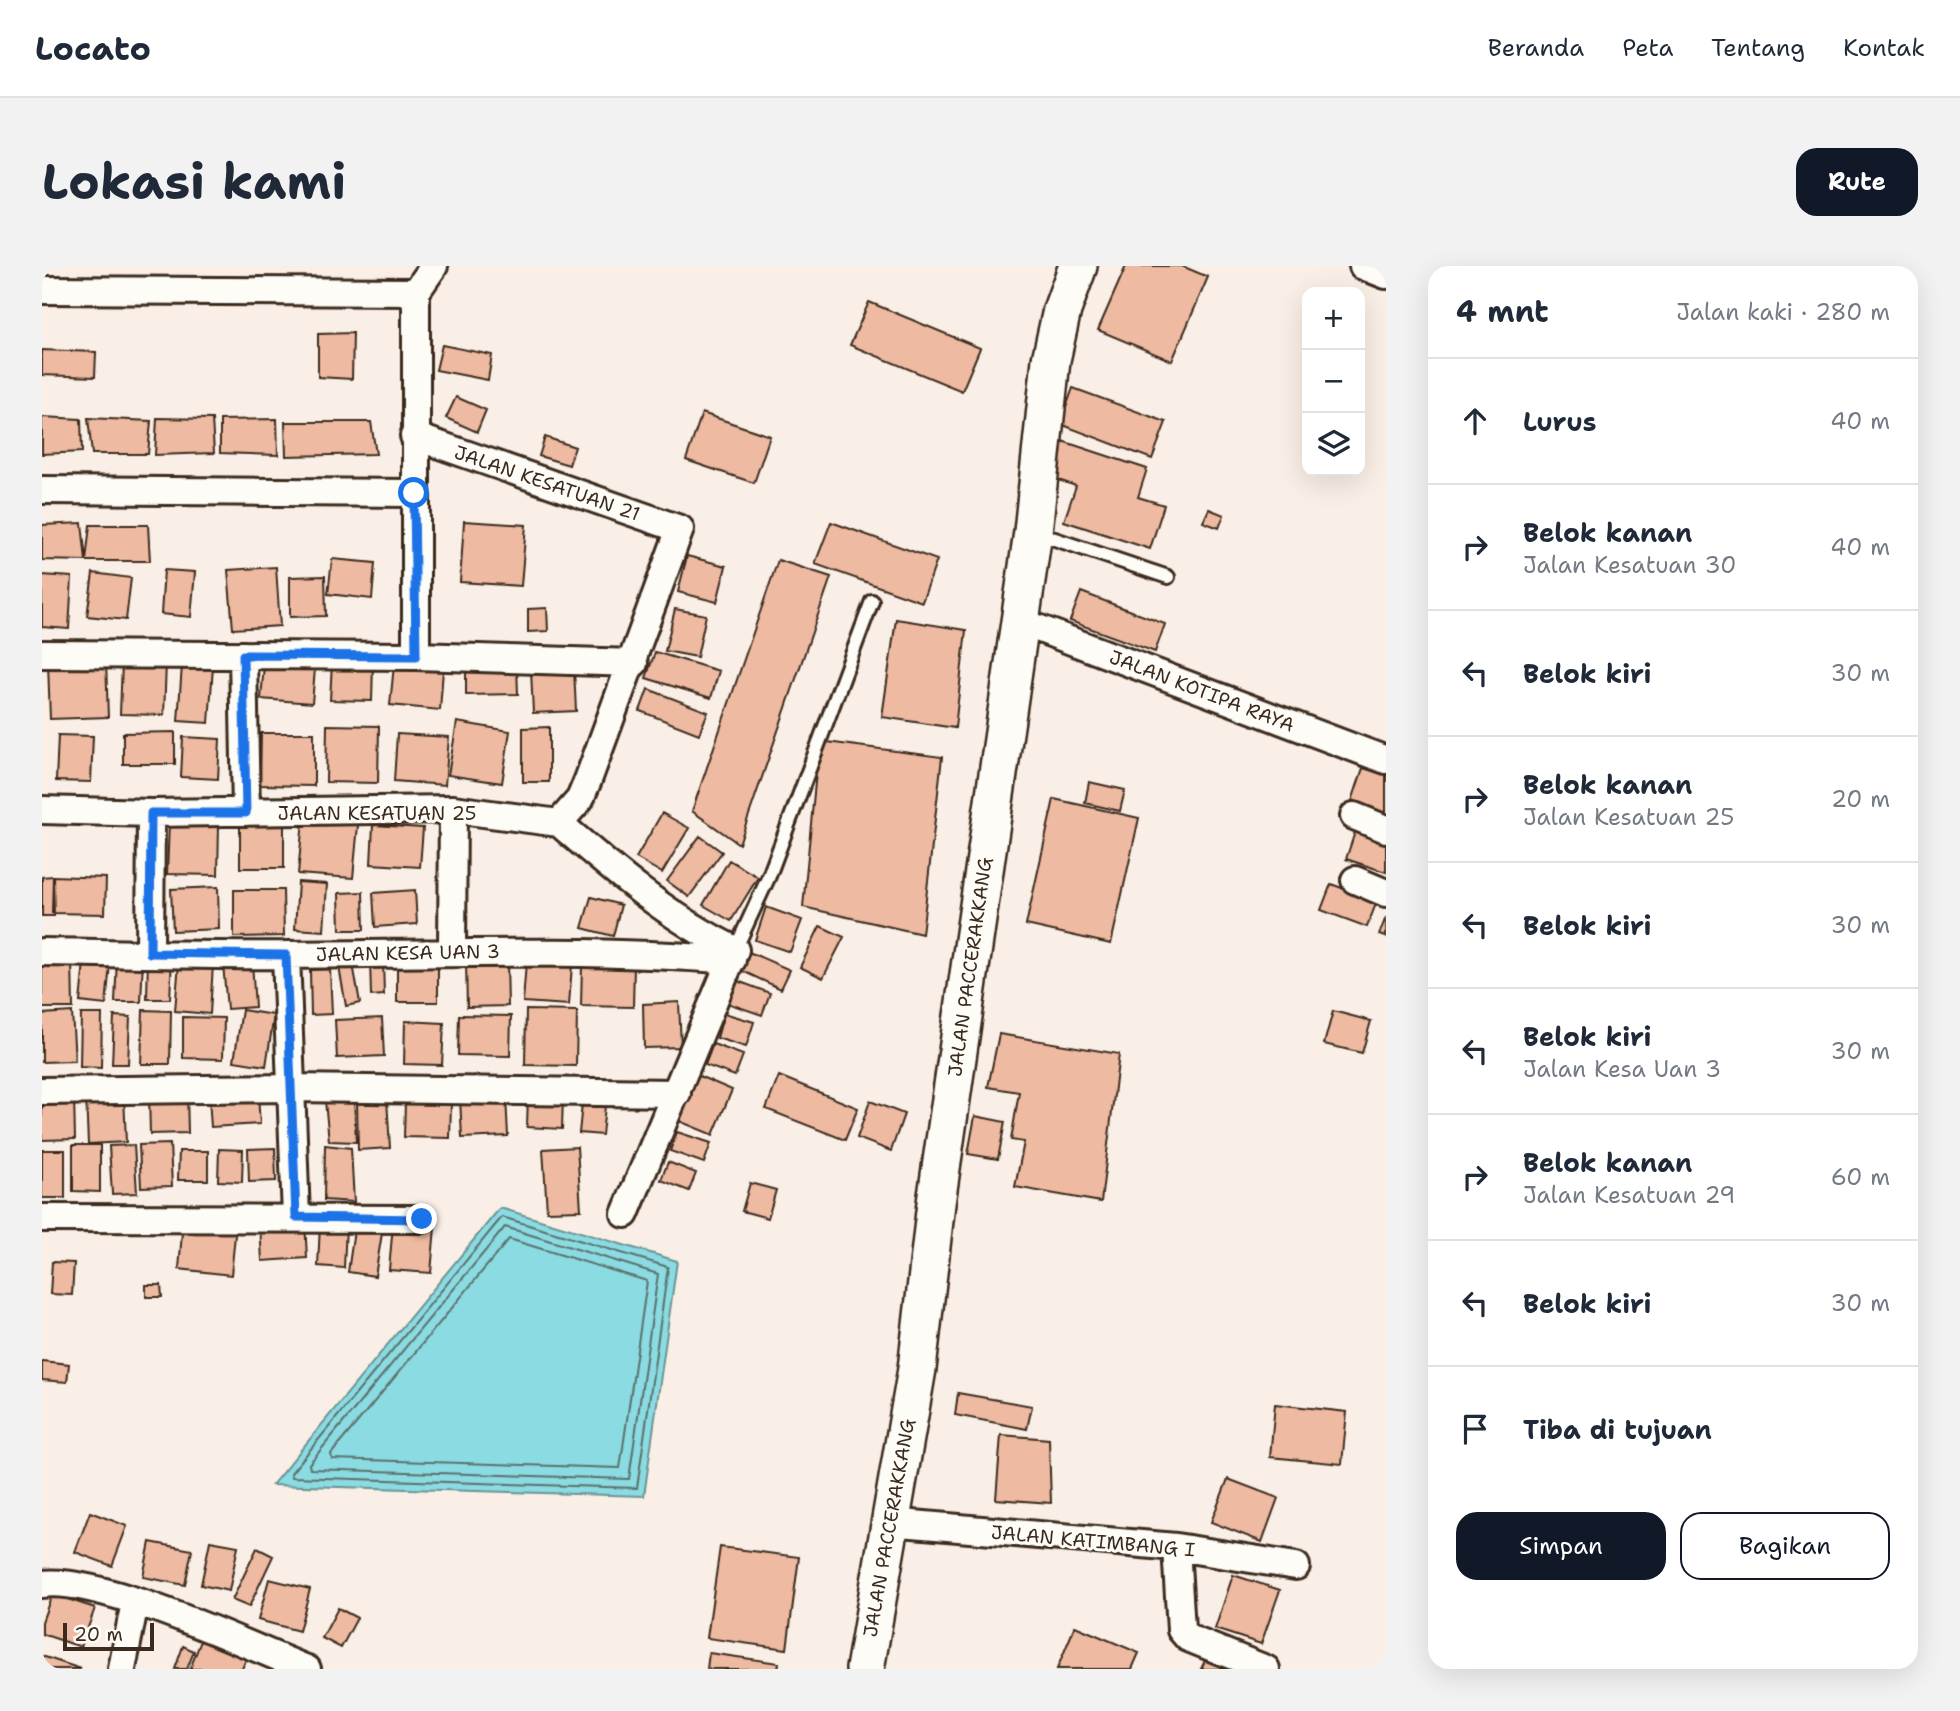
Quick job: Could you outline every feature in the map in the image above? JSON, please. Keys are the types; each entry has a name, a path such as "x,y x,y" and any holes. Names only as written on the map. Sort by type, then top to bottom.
{"main road":[{"name":"JALAN PACCERAKKANG","path":"865,1669 917,1369 936,1203 1033,532 1051,360 1062,310 1078,266"}],"street":[{"path":"416,656 416,292 434,266"},
{"path":"1363,266 1386,275"},
{"path":"42,290 416,292"},
{"name":"JALAN KESATUAN 21","path":"414,436 680,529 634,663"},
{"path":"42,490 414,493"},
{"name":"JALAN KOTIPA RAYA","path":"1019,621 1386,760"},
{"path":"42,654 416,656 634,663 579,799 559,823 625,881 733,955 625,1214"},
{"path":"243,655 246,813"},
{"path":"452,951 453,809"},
{"name":"JALAN KESATUAN 25","path":"42,810 246,813 453,809 559,823"},
{"path":"150,953 151,813"},
{"path":"1354,816 1386,829"},
{"path":"1355,880 1386,892"},
{"name":"JALAN KESA UAN 3","path":"42,952 286,955 452,951 733,955"},
{"path":"286,955 296,1217"},
{"path":"42,1091 292,1088 677,1093"},
{"path":"42,1218 422,1219"},
{"name":"JALAN KATIMBANG I","path":"890,1522 1176,1547 1296,1566"},
{"path":"1176,1547 1181,1630 1188,1638 1266,1669"},
{"path":"42,1584 63,1583 135,1602 307,1669"},
{"path":"122,1669 135,1602"}],"lane":[{"path":"1033,532 1168,577"},
{"path":"733,955 769,876 872,601"}],"water":[{"path":"500,1208 677,1261 644,1496 272,1485"}],"building":[{"path":"1126,266 1182,266 1208,277 1172,361 1098,330"},
{"path":"869,302 980,348 962,391 850,345"},
{"path":"353,333 352,379 318,377 318,334"},
{"path":"442,345 492,355 488,380 436,370"},
{"path":"42,350 96,352 95,377 42,375"},
{"path":"1073,388 1166,422 1152,459 1060,424"},
{"path":"456,397 486,410 477,432 446,418"},
{"path":"702,413 770,436 754,483 686,460"},
{"path":"42,417 81,419 82,452 42,454"},
{"path":"88,418 151,421 148,454 92,454"},
{"path":"157,418 212,419 214,453 155,455"},
{"path":"277,419 278,455 220,453 220,420"},
{"path":"285,422 371,422 376,454 286,456"},
{"path":"545,437 575,447 569,465 539,456"},
{"path":"1056,439 1147,469 1138,497 1164,505 1150,549 1064,521 1076,486 1043,475"},
{"path":"1209,509 1224,515 1219,528 1203,522"},
{"path":"464,521 526,525 521,586 460,582"},
{"path":"831,522 937,560 922,602 815,564"},
{"path":"82,523 86,561 42,560 42,525"},
{"path":"90,525 148,525 150,561 86,561"},
{"path":"687,556 726,566 717,602 678,592"},
{"path":"332,559 375,563 372,599 328,594"},
{"path":"778,560 831,577 739,844 692,811"},
{"path":"276,567 280,626 233,629 228,570"},
{"path":"164,570 195,572 191,617 161,614"},
{"path":"93,573 131,578 126,620 87,616"},
{"path":"42,575 72,577 69,629 42,627"},
{"path":"325,576 326,616 290,617 290,577"},
{"path":"1081,592 1165,624 1155,652 1070,621"},
{"path":"547,608 548,631 528,632 528,609"},
{"path":"675,609 706,615 697,657 665,651"},
{"path":"896,619 966,630 955,728 882,717"},
{"path":"655,652 719,671 711,698 646,678"},
{"path":"106,661 108,717 50,719 48,663"},
{"path":"122,662 166,663 164,715 120,714"},
{"path":"332,663 373,664 372,701 330,700"},
{"path":"182,665 213,666 209,723 178,721"},
{"path":"264,665 315,669 312,703 261,699"},
{"path":"394,665 443,670 440,710 390,705"},
{"path":"517,666 518,694 466,695 466,667"},
{"path":"574,668 576,711 533,713 531,670"},
{"path":"648,689 708,712 699,734 640,711"},
{"path":"457,722 510,731 502,783 448,775"},
{"path":"327,725 379,726 378,783 326,782"},
{"path":"549,727 549,782 523,782 523,728"},
{"path":"175,732 175,764 123,764 123,733"},
{"path":"261,733 314,733 314,786 260,785"},
{"path":"397,734 449,737 445,785 394,781"},
{"path":"58,735 93,736 91,782 56,781"},
{"path":"183,737 220,739 218,779 181,777"},
{"path":"819,741 942,757 922,934 803,907"},
{"path":"1363,768 1386,775 1386,819 1350,807"},
{"path":"1089,782 1125,790 1120,811 1085,803"},
{"path":"1054,799 1139,818 1111,944 1026,925"},
{"path":"662,813 689,828 662,873 636,858"},
{"path":"240,819 284,819 284,868 240,868"},
{"path":"303,820 358,825 353,878 298,874"},
{"path":"169,823 219,825 218,875 167,874"},
{"path":"373,825 423,828 420,867 371,864"},
{"path":"1356,829 1386,839 1386,872 1346,859"},
{"path":"700,836 722,852 689,897 667,881"},
{"path":"729,860 758,877 731,921 703,905"},
{"path":"53,876 54,916 42,916 42,877"},
{"path":"53,876 106,878 105,914 52,913"},
{"path":"298,882 327,884 324,931 295,929"},
{"path":"1331,884 1377,901 1367,927 1321,910"},
{"path":"218,887 219,929 173,931 171,889"},
{"path":"234,890 283,890 284,936 234,937"},
{"path":"415,890 417,924 375,927 373,893"},
{"path":"363,892 364,930 340,930 339,893"},
{"path":"591,897 621,905 613,936 582,928"},
{"path":"766,907 802,920 790,952 755,940"},
{"path":"1386,917 1386,937 1379,935"},
{"path":"820,926 844,937 823,978 800,967"},
{"path":"742,949 790,970 781,989 734,967"},
{"path":"148,957 172,958 170,999 147,999"},
{"path":"117,958 143,959 141,1002 115,1002"},
{"path":"383,958 384,995 371,996 370,959"},
{"path":"438,958 438,1002 397,1002 397,959"},
{"path":"42,959 72,959 73,1008 42,1008"},
{"path":"466,961 507,961 508,1006 467,1007"},
{"path":"84,962 110,964 106,1005 80,1002"},
{"path":"179,962 213,964 210,1014 175,1011"},
{"path":"252,962 255,1007 227,1009 223,964"},
{"path":"526,962 572,965 569,1005 523,1002"},
{"path":"353,964 360,1003 346,1006 339,967"},
{"path":"582,964 634,965 633,1007 581,1006"},
{"path":"330,969 332,1014 311,1015 310,970"},
{"path":"735,980 770,993 762,1015 727,1003"},
{"path":"679,1002 681,1047 644,1048 643,1004"},
{"path":"143,1010 171,1011 170,1064 141,1064"},
{"path":"242,1010 274,1015 266,1066 234,1061"},
{"path":"526,1010 577,1011 576,1066 525,1065"},
{"path":"1333,1011 1371,1021 1362,1053 1324,1044"},
{"path":"72,1012 75,1061 42,1062 42,1014"},
{"path":"724,1013 754,1022 746,1047 717,1038"},
{"path":"81,1014 102,1014 101,1068 80,1067"},
{"path":"459,1015 511,1016 510,1056 458,1055"},
{"path":"114,1016 130,1017 128,1064 112,1064"},
{"path":"183,1017 224,1018 223,1059 183,1058"},
{"path":"382,1018 384,1056 337,1058 335,1020"},
{"path":"405,1021 444,1023 442,1065 404,1064"},
{"path":"999,1034 1119,1054 1101,1202 1015,1187 1024,1142 1011,1140 1019,1092 988,1087"},
{"path":"713,1044 743,1055 735,1076 705,1065"},
{"path":"699,1076 732,1090 713,1135 679,1121"},
{"path":"779,1076 858,1108 845,1140 766,1109"},
{"path":"187,1092 188,1133 150,1134 149,1094"},
{"path":"528,1094 563,1096 562,1129 527,1127"},
{"path":"583,1094 606,1096 602,1135 579,1133"},
{"path":"42,1095 74,1095 75,1139 42,1140"},
{"path":"124,1095 126,1142 88,1144 86,1096"},
{"path":"258,1096 260,1124 211,1127 209,1098"},
{"path":"506,1096 508,1136 462,1138 460,1098"},
{"path":"354,1098 356,1142 329,1141 325,1101"},
{"path":"357,1099 387,1099 390,1148 358,1150"},
{"path":"870,1101 904,1114 891,1151 857,1138"},
{"path":"405,1102 451,1103 450,1138 404,1137"},
{"path":"975,1116 1005,1122 998,1159 968,1154"},
{"path":"677,1132 711,1143 704,1163 670,1151"},
{"path":"170,1144 172,1186 141,1187 139,1145"},
{"path":"73,1145 100,1145 100,1192 73,1191"},
{"path":"134,1145 137,1193 112,1194 109,1146"},
{"path":"325,1145 351,1148 354,1202 324,1200"},
{"path":"577,1147 581,1210 547,1211 543,1149"},
{"path":"275,1148 276,1181 249,1182 248,1149"},
{"path":"219,1149 243,1150 242,1182 218,1181"},
{"path":"42,1150 65,1150 65,1198 42,1198"},
{"path":"179,1151 208,1151 208,1180 178,1180"},
{"path":"668,1162 696,1173 689,1191 661,1180"},
{"path":"750,1183 776,1190 768,1218 742,1211"},
{"path":"183,1220 236,1225 231,1275 179,1269"},
{"path":"305,1221 307,1258 262,1261 260,1224"},
{"path":"355,1223 383,1227 375,1276 348,1272"},
{"path":"393,1224 435,1227 431,1273 389,1270"},
{"path":"320,1225 346,1226 344,1268 318,1266"},
{"path":"52,1262 74,1263 72,1295 50,1294"},
{"path":"146,1285 161,1285 162,1297 146,1297"},
{"path":"42,1361 69,1364 67,1382 42,1380"},
{"path":"958,1393 1032,1406 1027,1429 955,1415"},
{"path":"1275,1404 1347,1412 1342,1464 1270,1457"},
{"path":"1001,1435 1049,1439 1051,1503 996,1499"},
{"path":"1228,1479 1278,1498 1262,1542 1211,1522"},
{"path":"90,1512 127,1526 112,1566 75,1552"},
{"path":"210,1541 238,1546 229,1591 201,1585"},
{"path":"150,1542 192,1550 185,1585 143,1577"},
{"path":"720,1547 799,1557 787,1649 707,1638"},
{"path":"257,1548 273,1556 249,1607 232,1600"},
{"path":"1233,1575 1280,1590 1261,1644 1215,1629"},
{"path":"269,1579 310,1589 299,1631 258,1620"},
{"path":"52,1594 95,1608 81,1647 42,1634 42,1622"},
{"path":"338,1608 357,1618 341,1648 322,1638"},
{"path":"1075,1626 1139,1653 1132,1669 1057,1669"},
{"path":"202,1638 247,1656 242,1669 190,1669"},
{"path":"183,1646 194,1651 187,1669 175,1669"},
{"path":"709,1653 779,1663 778,1669 707,1669"},
{"path":"1208,1654 1238,1669 1201,1669"},
{"path":"42,1656 81,1669 42,1669"}],"route":[{"path":"414,493 416,656 243,655 246,813 151,813 150,953 286,955 296,1217 422,1219"}]}
